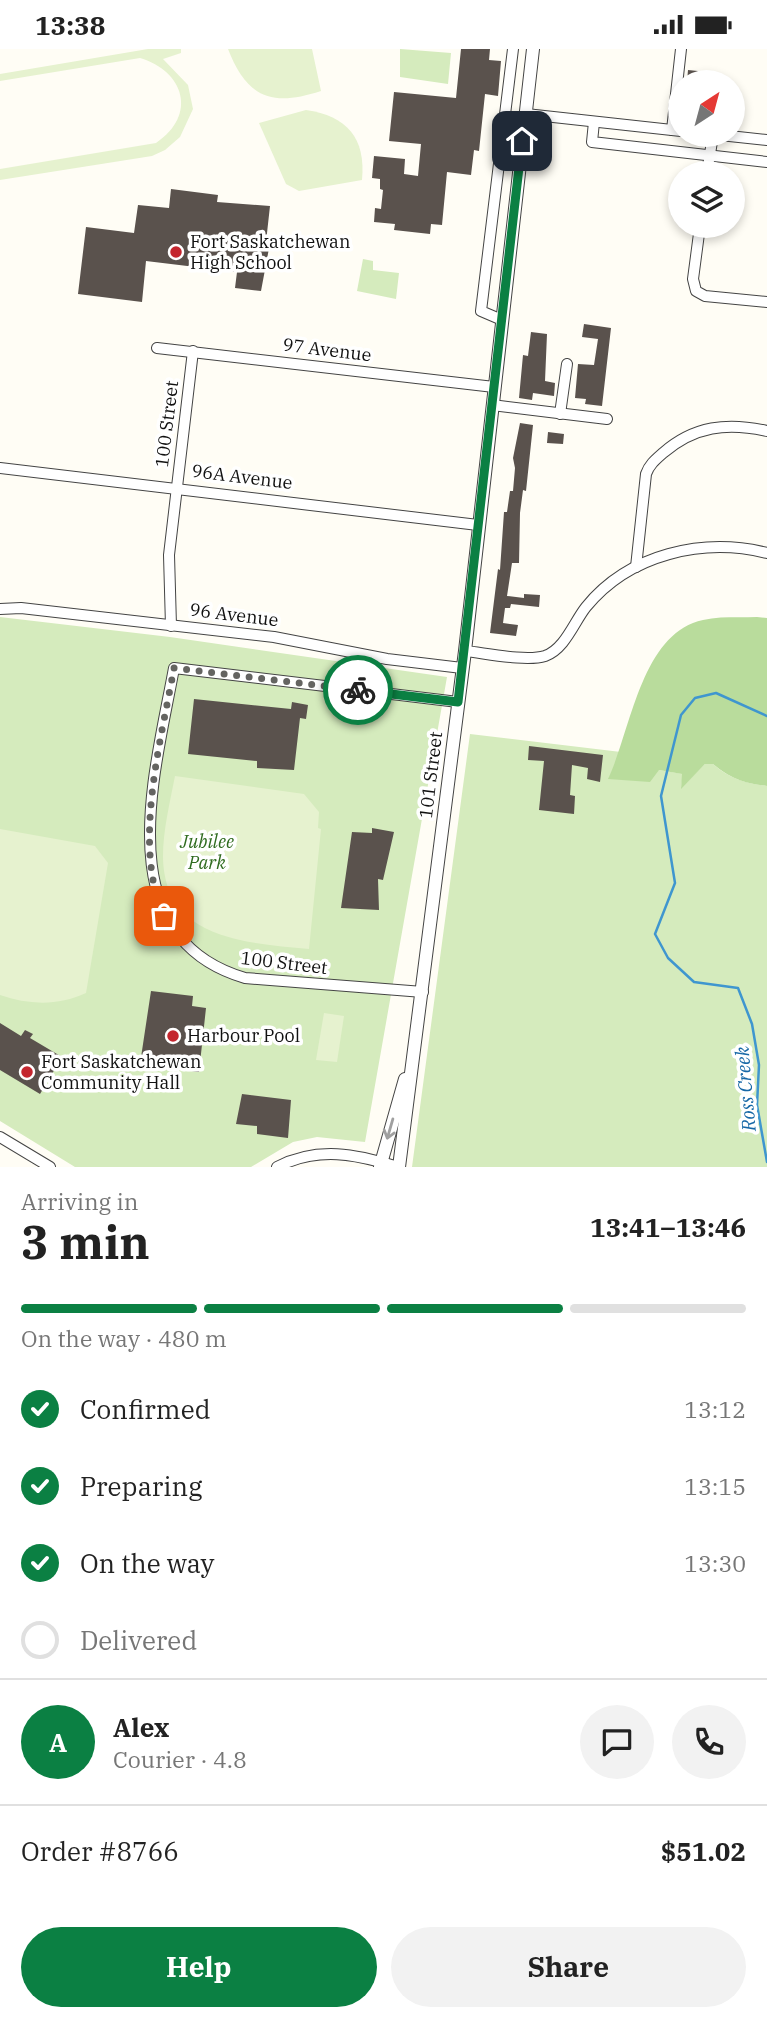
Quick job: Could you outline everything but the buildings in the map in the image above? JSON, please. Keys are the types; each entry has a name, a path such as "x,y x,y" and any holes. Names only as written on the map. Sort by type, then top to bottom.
{"street":[{"path":"502,320 481,311 513,49"},
{"name":"101 Street","path":"399,1167 465,651 533,49"},
{"path":"680,70 681,49"},
{"path":"526,114 668,129"},
{"path":"594,122 592,142 767,162"},
{"path":"746,138 767,140"},
{"path":"709,161 711,147"},
{"path":"698,238 693,279 696,291 705,296 767,302"},
{"name":"97 Avenue","path":"157,348 494,387"},
{"name":"100 Street","path":"171,626 169,555 193,351"},
{"path":"560,414 567,364"},
{"path":"492,405 607,419"},
{"path":"636,567 646,474 651,463 680,438 713,426 767,431"},
{"name":"96A Avenue","path":"0,468 478,525"},
{"path":"465,651 545,656 558,647 594,598 636,567 679,551 703,547 728,546 767,553"},
{"name":"96 Avenue","path":"0,609 21,608 274,637 387,659 462,668"},
{"name":"100 Street","path":"423,992 245,978 206,961 185,946 158,901 150,849 154,788 174,668 458,702"},
{"name":"101 Street","path":"380,1164 415,1045"},
{"path":"0,1137 50,1167"},
{"path":"277,1167 303,1156 329,1153 399,1167"}],"green space":[{"path":"148,49 181,49 181,53 163,59 188,85 193,109 180,137 165,150 152,156 0,180 0,169 156,143 169,132 181,107 180,95 167,73 140,58 0,81 0,74"},
{"path":"228,49 312,49 321,91 288,98 263,94 244,78"},
{"path":"400,49 451,53 448,84 400,77"},
{"path":"306,110 333,118 351,131 361,152 362,180 299,191 286,184 259,123"},
{"path":"363,259 373,261 373,270 399,273 396,299 357,291"},
{"name":"Jubilee Park","path":"0,617 170,637 447,677 365,1142 317,1137 293,1142 251,1167 75,1167 0,1121"},
{"path":"767,618 767,786 738,779 713,764 705,764 681,789 682,774 659,770 650,782 608,779 641,686 665,644 682,629 703,620"},
{"path":"470,734 621,752 609,778 659,770 683,774 681,788 705,764 713,764 738,779 767,786 767,1167 412,1167"},
{"path":"175,776 304,794 319,812 318,828 321,829 309,949 235,939 193,921 177,905 167,884 163,857 165,826"},
{"path":"0,829 95,846 108,863 86,993 43,1003 0,995"},
{"path":"324,1013 344,1016 337,1062 316,1060"}],"waterway":[{"name":"Ross Creek","path":"767,716 716,693 695,698 681,715 661,796 675,883 655,934 668,958 694,982 738,988 752,1024 759,1065 757,1105 767,1162"}],"way so far":[{"path":"164,916 153,887 150,849 154,788 174,668 358,690"}],"place":[{"name":"Fort Saskatchewan High School","path":"176,252"},
{"name":"Harbour Pool","path":"173,1036"},
{"name":"Fort Saskatchewan Community Hall","path":"27,1072"}],"route":[{"path":"358,690 458,702 522,141"}]}
